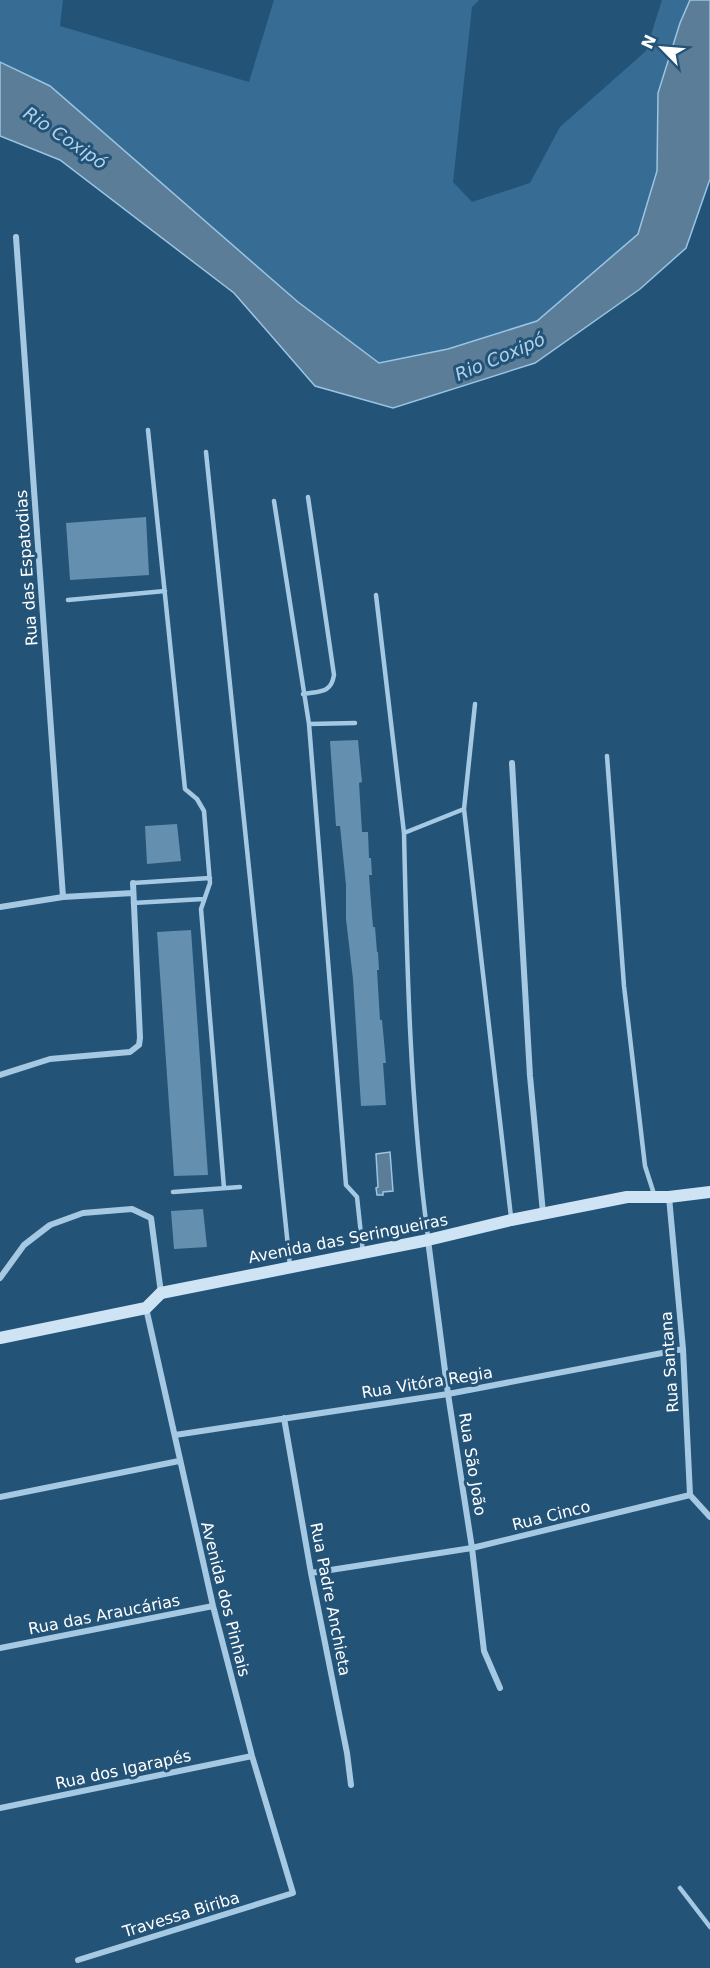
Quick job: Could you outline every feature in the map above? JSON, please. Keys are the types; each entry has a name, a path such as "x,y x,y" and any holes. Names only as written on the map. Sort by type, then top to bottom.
{"street":[{"name":"Rua das Espatodias","path":"16,237 63,897"},
{"path":"512,763 530,1076 543,1214"},
{"path":"0,1075 50,1059 130,1052 139,1045 133,883"},
{"path":"1,906 63,897 133,893"},
{"name":"Avenida das Seringueiras","path":"161,1293 428,1240 511,1220 627,1197 669,1197 710,1192"},
{"name":"Rua Santana","path":"669,1197 683,1349 690,1495"},
{"path":"0,1278 24,1245 50,1225 83,1212 132,1209 150,1218 161,1293 146,1308 0,1338"},
{"name":"Rua São João","path":"428,1240 448,1394 472,1548 484,1651 500,1688"},
{"name":"Avenida dos Pinhais","path":"146,1308 213,1606 252,1756 293,1893"},
{"name":"Rua Vitóra Regia","path":"175,1435 448,1394 683,1349"},
{"name":"Rua Padre Anchieta","path":"284,1418 311,1573 347,1753 351,1785"},
{"path":"0,1497 179,1461"},
{"path":"690,1495 710,1517"},
{"name":"Rua Cinco","path":"311,1573 472,1548 690,1495"},
{"name":"Rua das Araucárias","path":"0,1648 213,1606"},
{"name":"Rua dos Igarapés","path":"0,1808 252,1756"},
{"name":"Travessa Biriba","path":"78,1960 293,1893"}],"lane":[{"path":"148,430 185,789 197,799 204,811 210,888 203,899 201,909 224,1188"},
{"path":"206,452 290,1267"},
{"path":"303,694 326,690 332,684 334,675 308,497"},
{"path":"274,501 309,724 346,1185 357,1197 363,1253"},
{"path":"68,600 165,591"},
{"path":"376,595 404,833 407,981 419,1172 428,1240"},
{"path":"475,704 464,809 511,1220"},
{"path":"309,724 355,723"},
{"path":"607,756 624,986 645,1166 655,1197"},
{"path":"404,833 464,809"},
{"path":"133,883 210,878"},
{"path":"133,903 203,899"},
{"path":"173,1192 240,1187"},
{"path":"680,1888 710,1927"}],"shaded area":[{"path":"0,0 63,0 60,26 249,82 274,0 479,0 472,7 453,182 472,202 530,183 560,127 646,51 662,0 690,0 680,23 658,93 657,171 638,234 537,321 448,349 379,363 298,302 50,86 0,62"}],"water":[{"name":"Rio Coxipó","path":"690,0 710,0 710,179 686,248 640,289 535,363 393,408 315,386 234,293 60,160 0,136 0,62 50,86 298,302 379,363 448,349 537,321 638,234 657,171 658,93 680,23"},
{"path":"390,1152 393,1191 377,1195 376,1154"}],"building":[{"path":"146,517 149,575 70,580 66,523"},
{"path":"358,740 362,782 359,783 362,832 368,832 369,858 371,858 372,875 369,875 373,927 375,927 378,952 380,1020 382,1020 386,1063 383,1063 386,1105 361,1106 353,979 346,919 346,885 340,826 336,826 330,741"},
{"path":"177,824 181,861 147,864 145,826"},
{"path":"191,930 208,1175 174,1176 157,932"},
{"path":"203,1209 207,1247 174,1249 171,1211"}]}
